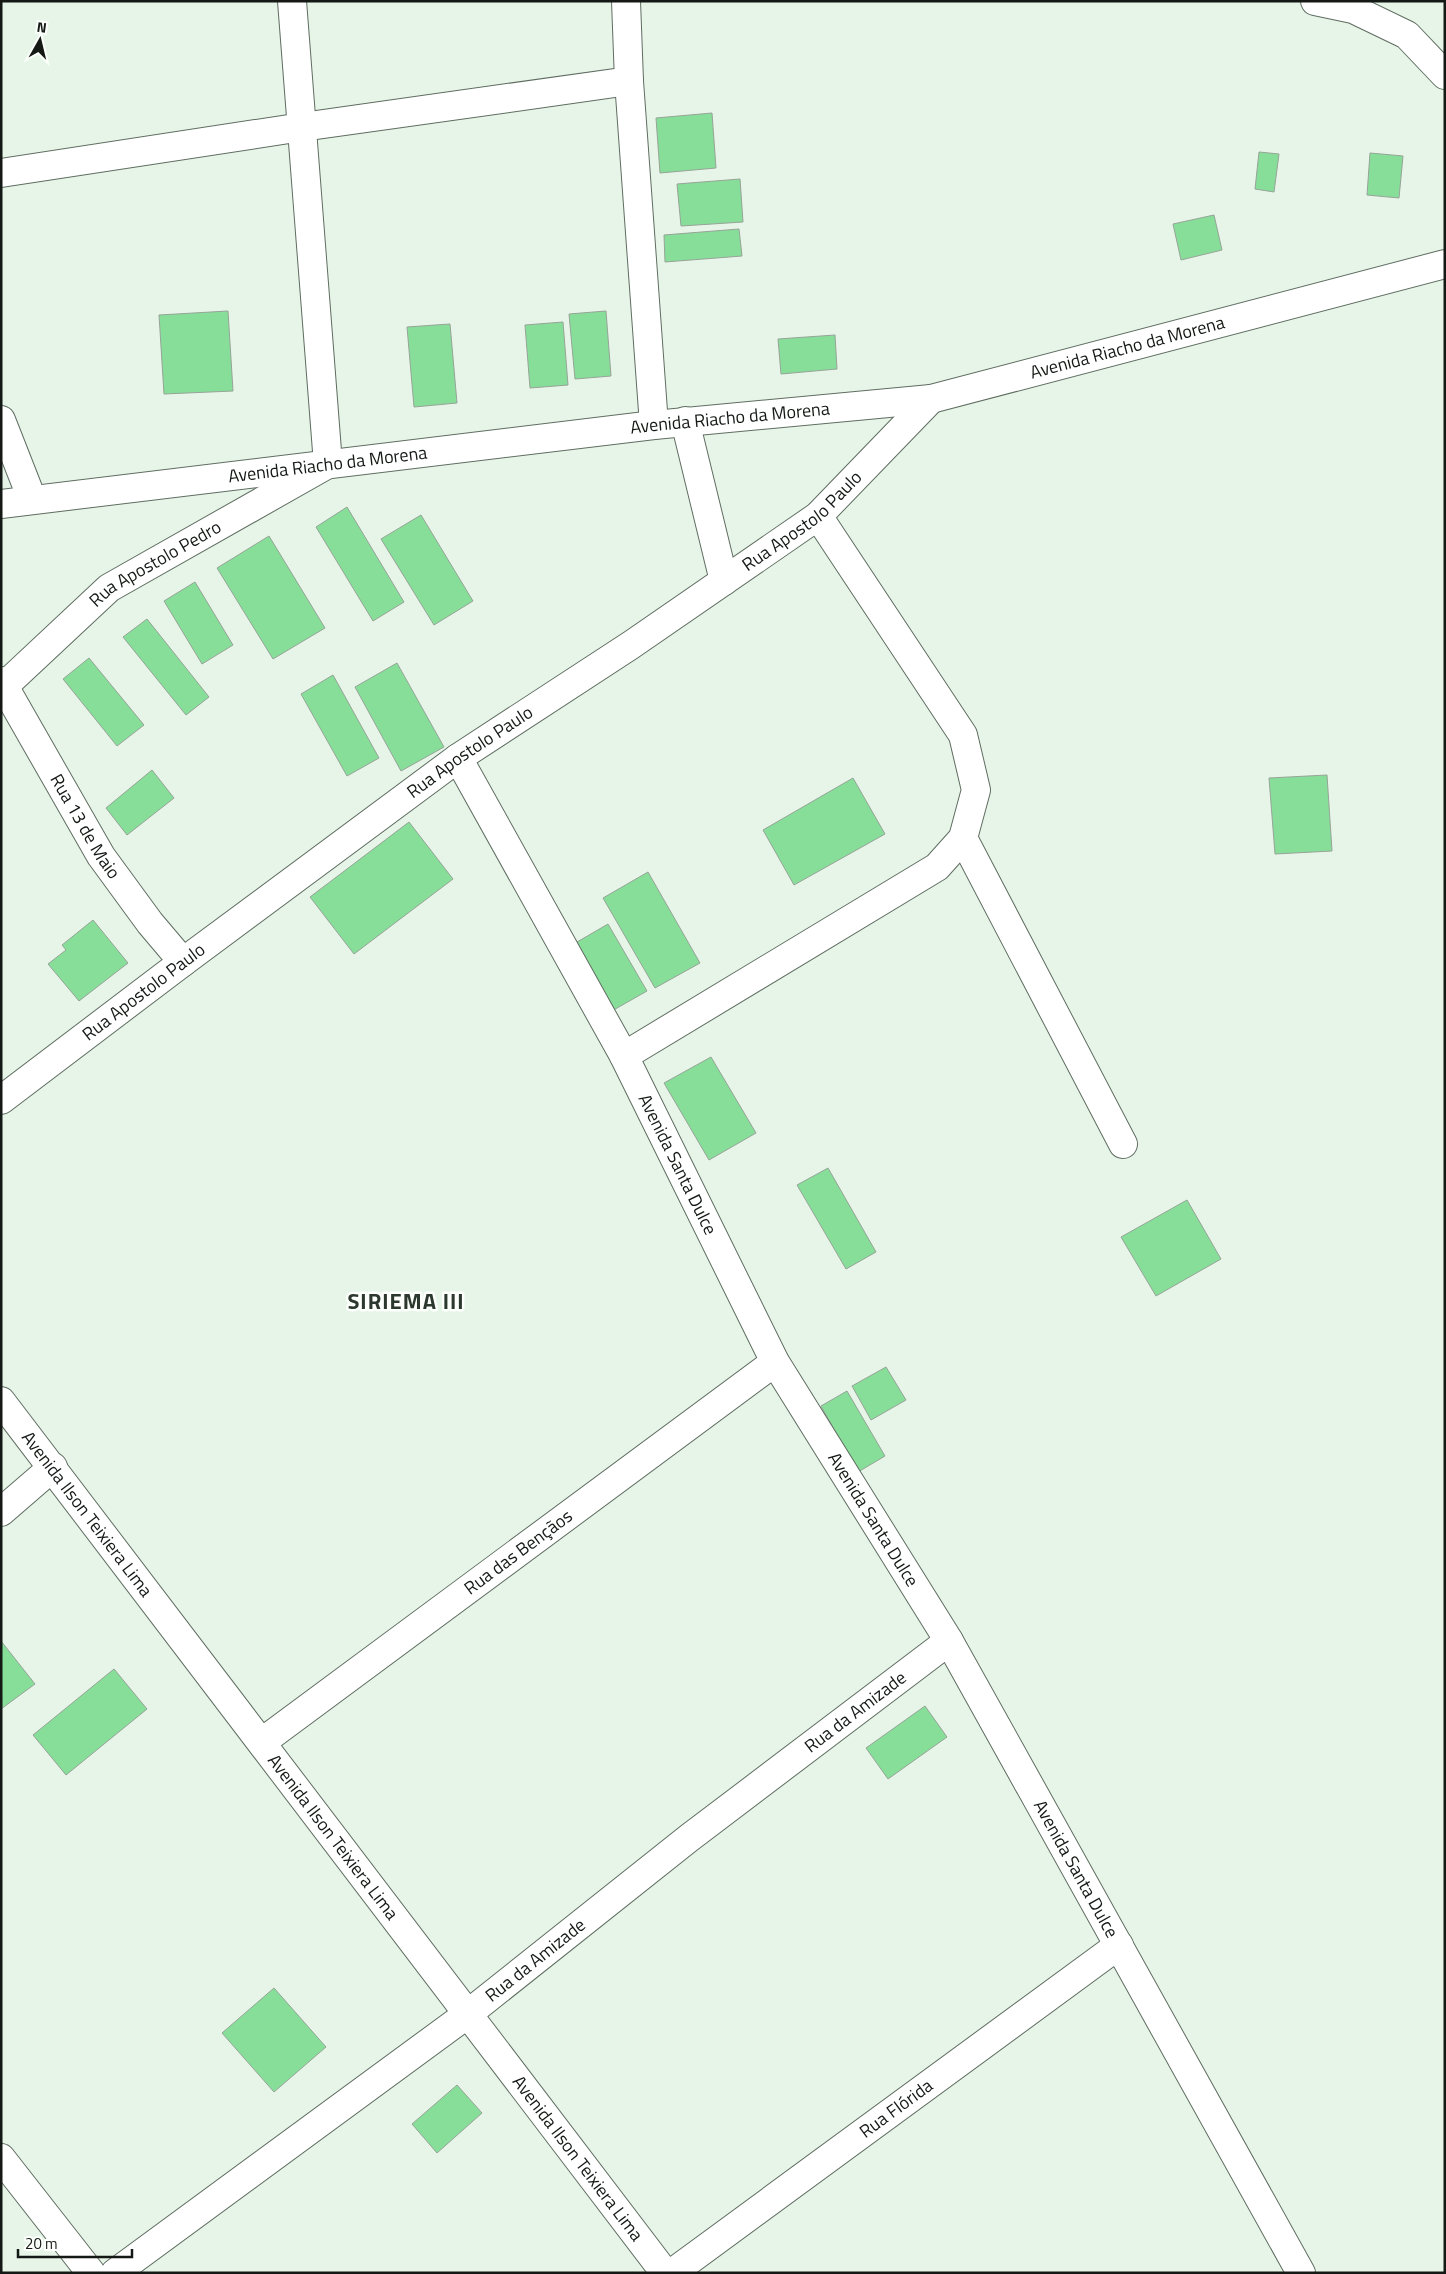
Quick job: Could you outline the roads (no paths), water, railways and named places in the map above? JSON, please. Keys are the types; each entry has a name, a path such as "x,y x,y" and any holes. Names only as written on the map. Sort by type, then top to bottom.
{"street":[{"path":"292,1 328,464"},
{"path":"626,1 629,81 654,424"},
{"path":"1315,1 1353,10 1407,36 1445,74"},
{"path":"1,174 302,127 629,81"},
{"name":"Avenida Riacho da Morena","path":"1,504 654,424 931,399 1445,264"},
{"name":"Rua Apostolo Paulo","path":"1,1100 458,758 631,645 818,516 931,399"},
{"path":"1,420 32,499"},
{"path":"685,421 724,581"},
{"name":"Rua Apostolo Pedro","path":"3,686 109,588 328,464"},
{"path":"624,1056 937,867 963,838 976,790 963,736 818,516"},
{"name":"Rua 13 de Maio","path":"3,686 101,856 150,923 183,962"},
{"name":"Avenida Santa Dulce","path":"458,758 624,1056 775,1362 949,1641 1301,2273"},
{"path":"963,838 1123,1144"},
{"name":"Rua das Bençãos","path":"262,1742 775,1362"},
{"name":"Avenida Ilson Teixiera Lima","path":"1,1400 665,2273"},
{"path":"1,1512 53,1467"},
{"name":"Rua da Amizade","path":"115,2273 469,2013 690,1838 949,1641"},
{"name":"Rua Flórida","path":"672,2273 1119,1945"},
{"path":"1,2158 91,2273"}],"district":[{"name":"SIRIEMA III","path":"406,1301"}]}
